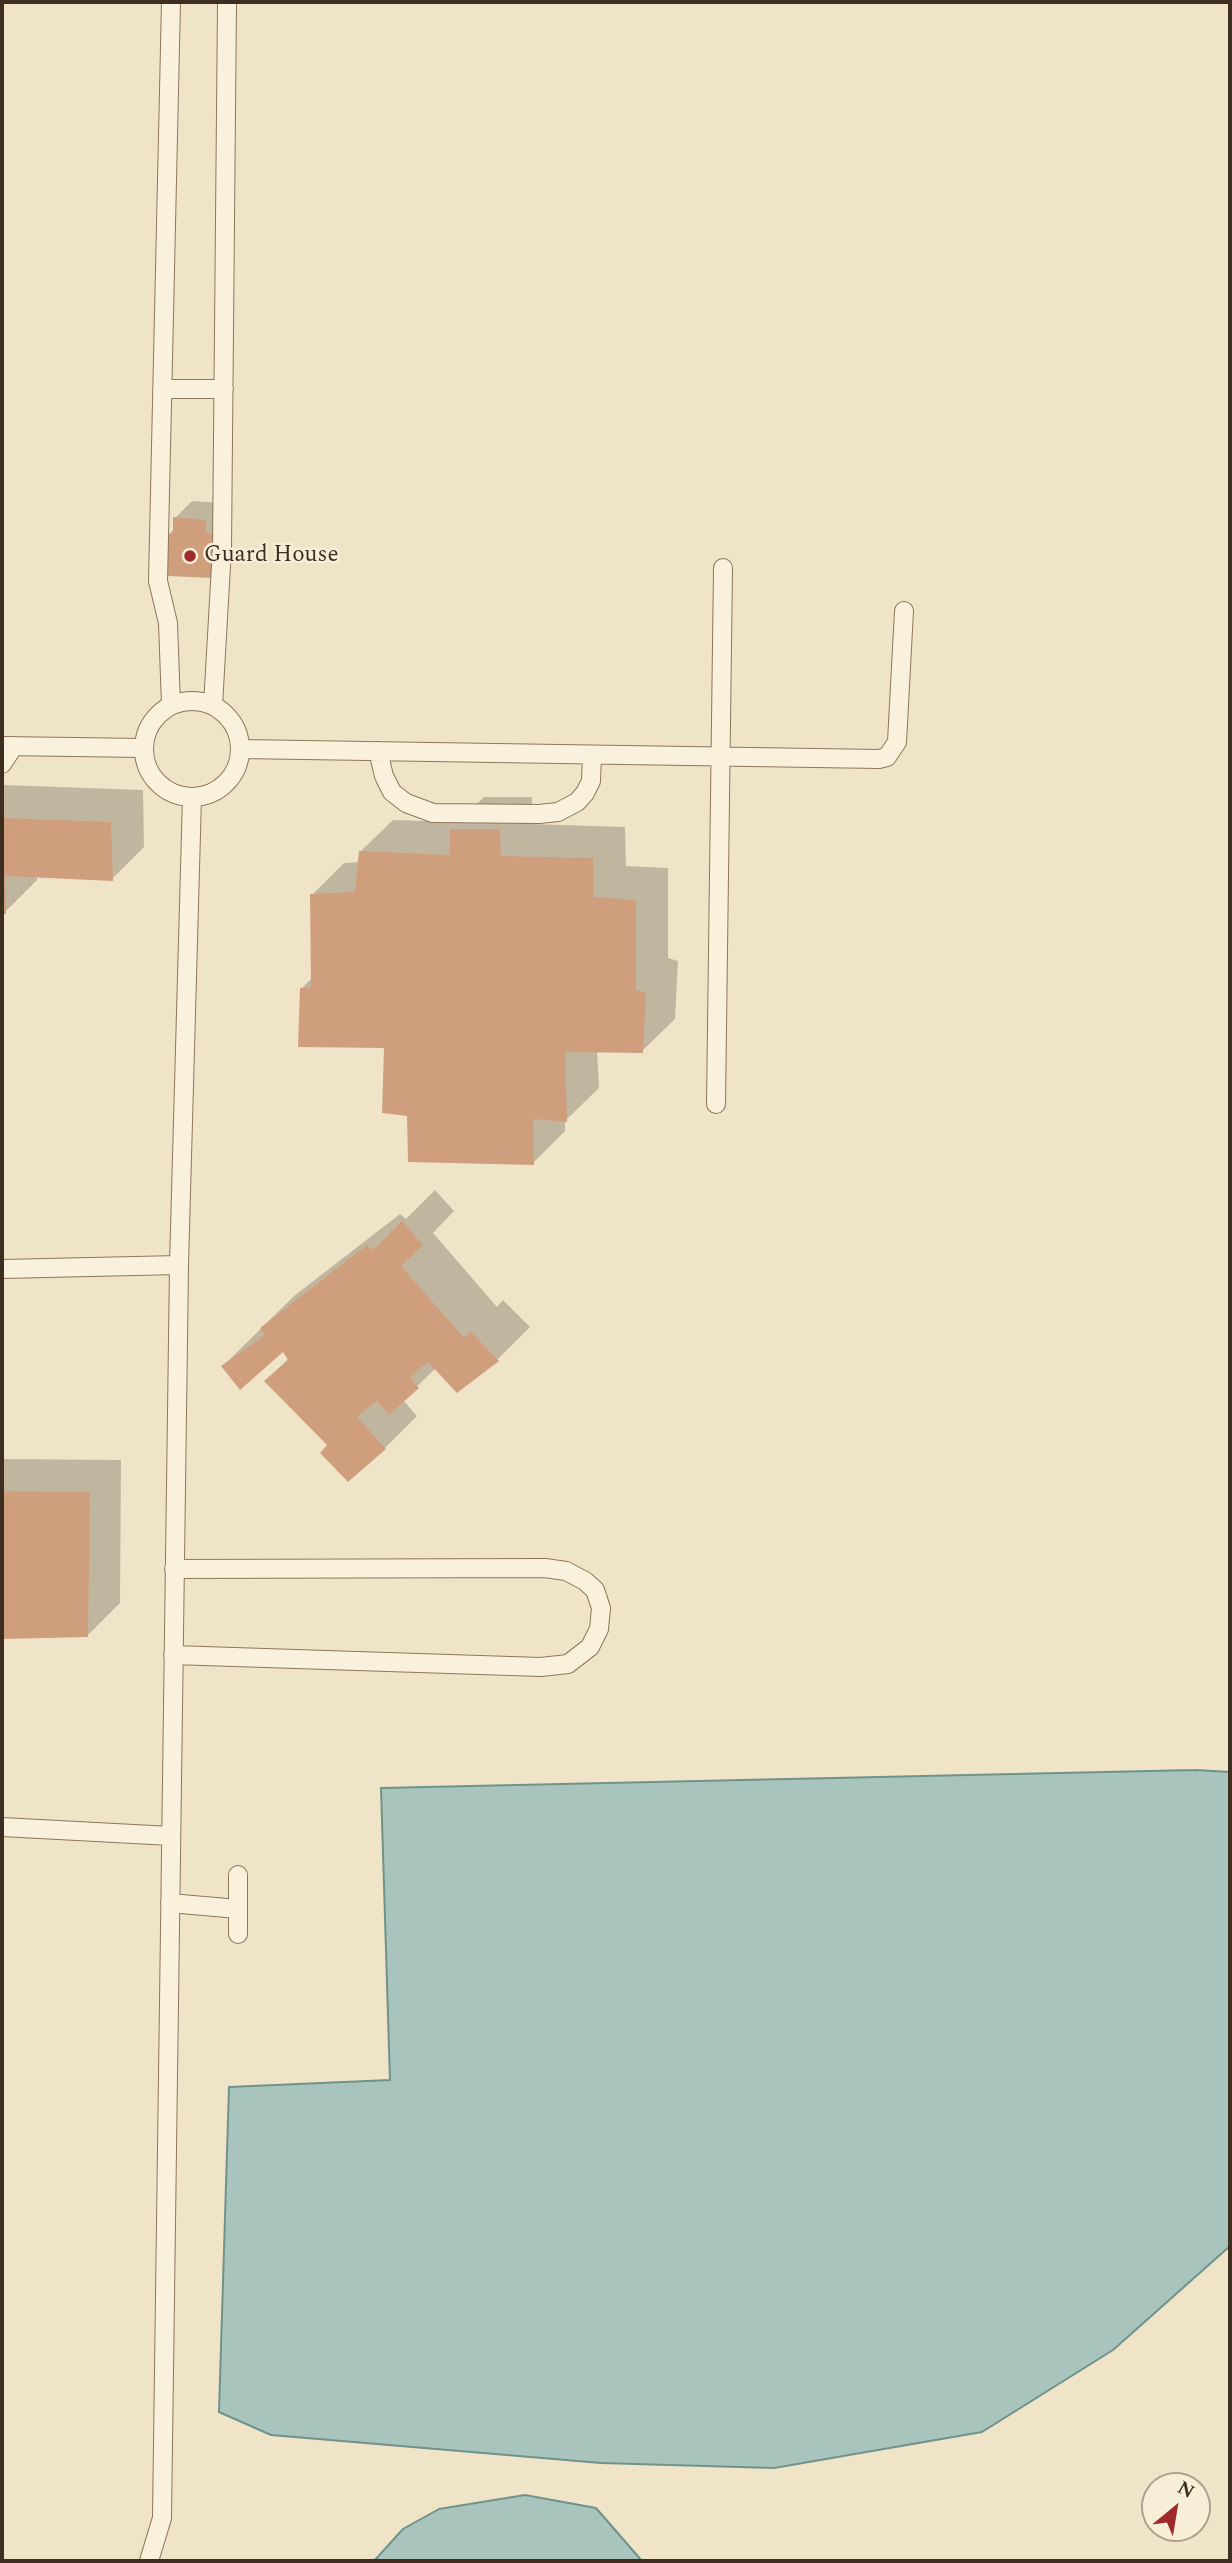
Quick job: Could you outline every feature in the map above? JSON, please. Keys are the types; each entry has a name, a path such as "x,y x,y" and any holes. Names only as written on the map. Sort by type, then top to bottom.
{"lane":[{"path":"171,705 168,622 158,581 172,2"},
{"path":"213,706 222,548 226,2"},
{"path":"162,389 224,390"},
{"path":"716,1104 723,568"},
{"path":"240,749 869,760 887,757 897,742 904,611"},
{"path":"185,700 200,701 213,706 225,713 238,736 238,765 226,783 207,795 177,795 163,788 152,777 145,764 143,748 150,722 159,712 171,705 185,700"},
{"path":"2,764 8,746 143,748"},
{"path":"379,751 384,776 392,792 406,803 433,813 558,812 577,802 585,793 591,781 592,755"},
{"path":"149,2561 162,2518 179,1265 192,797"},
{"path":"2,1269 179,1265"},
{"path":"173,1655 555,1666 568,1664 590,1647 599,1629 601,1608 595,1590 585,1581 566,1572 545,1568 174,1570"},
{"path":"2,1827 171,1836"},
{"path":"238,1875 238,1934"},
{"path":"170,1903 238,1909"}],"water":[{"path":"1195,1770 1230,1772 1230,2246 1113,2350 982,2432 774,2468 601,2463 271,2435 219,2412 229,2087 390,2080 381,1788"},
{"path":"525,2495 596,2508 642,2561 374,2561 403,2529 439,2509"}],"building":[{"name":"Guard House","path":"173,517 206,520 206,532 213,534 211,578 168,576 166,535 173,533"},
{"path":"2,818 111,822 113,881 5,876 6,914 2,914"},
{"path":"450,829 500,829 501,856 593,858 594,897 636,900 636,990 646,993 643,1053 565,1052 567,1122 533,1119 534,1165 408,1162 407,1116 382,1113 384,1048 298,1047 300,988 311,988 310,894 355,892 359,851 450,855"},
{"path":"402,1221 423,1245 401,1266 464,1338 470,1331 499,1361 457,1393 428,1362 410,1377 419,1388 389,1415 377,1401 357,1417 386,1449 348,1482 320,1453 327,1445 264,1381 288,1360 283,1352 240,1390 221,1366 265,1335 260,1328 367,1245 373,1250"},
{"path":"2,1491 90,1492 88,1637 2,1639"}],"place":[{"name":"Guard House","path":"190,556"}]}
